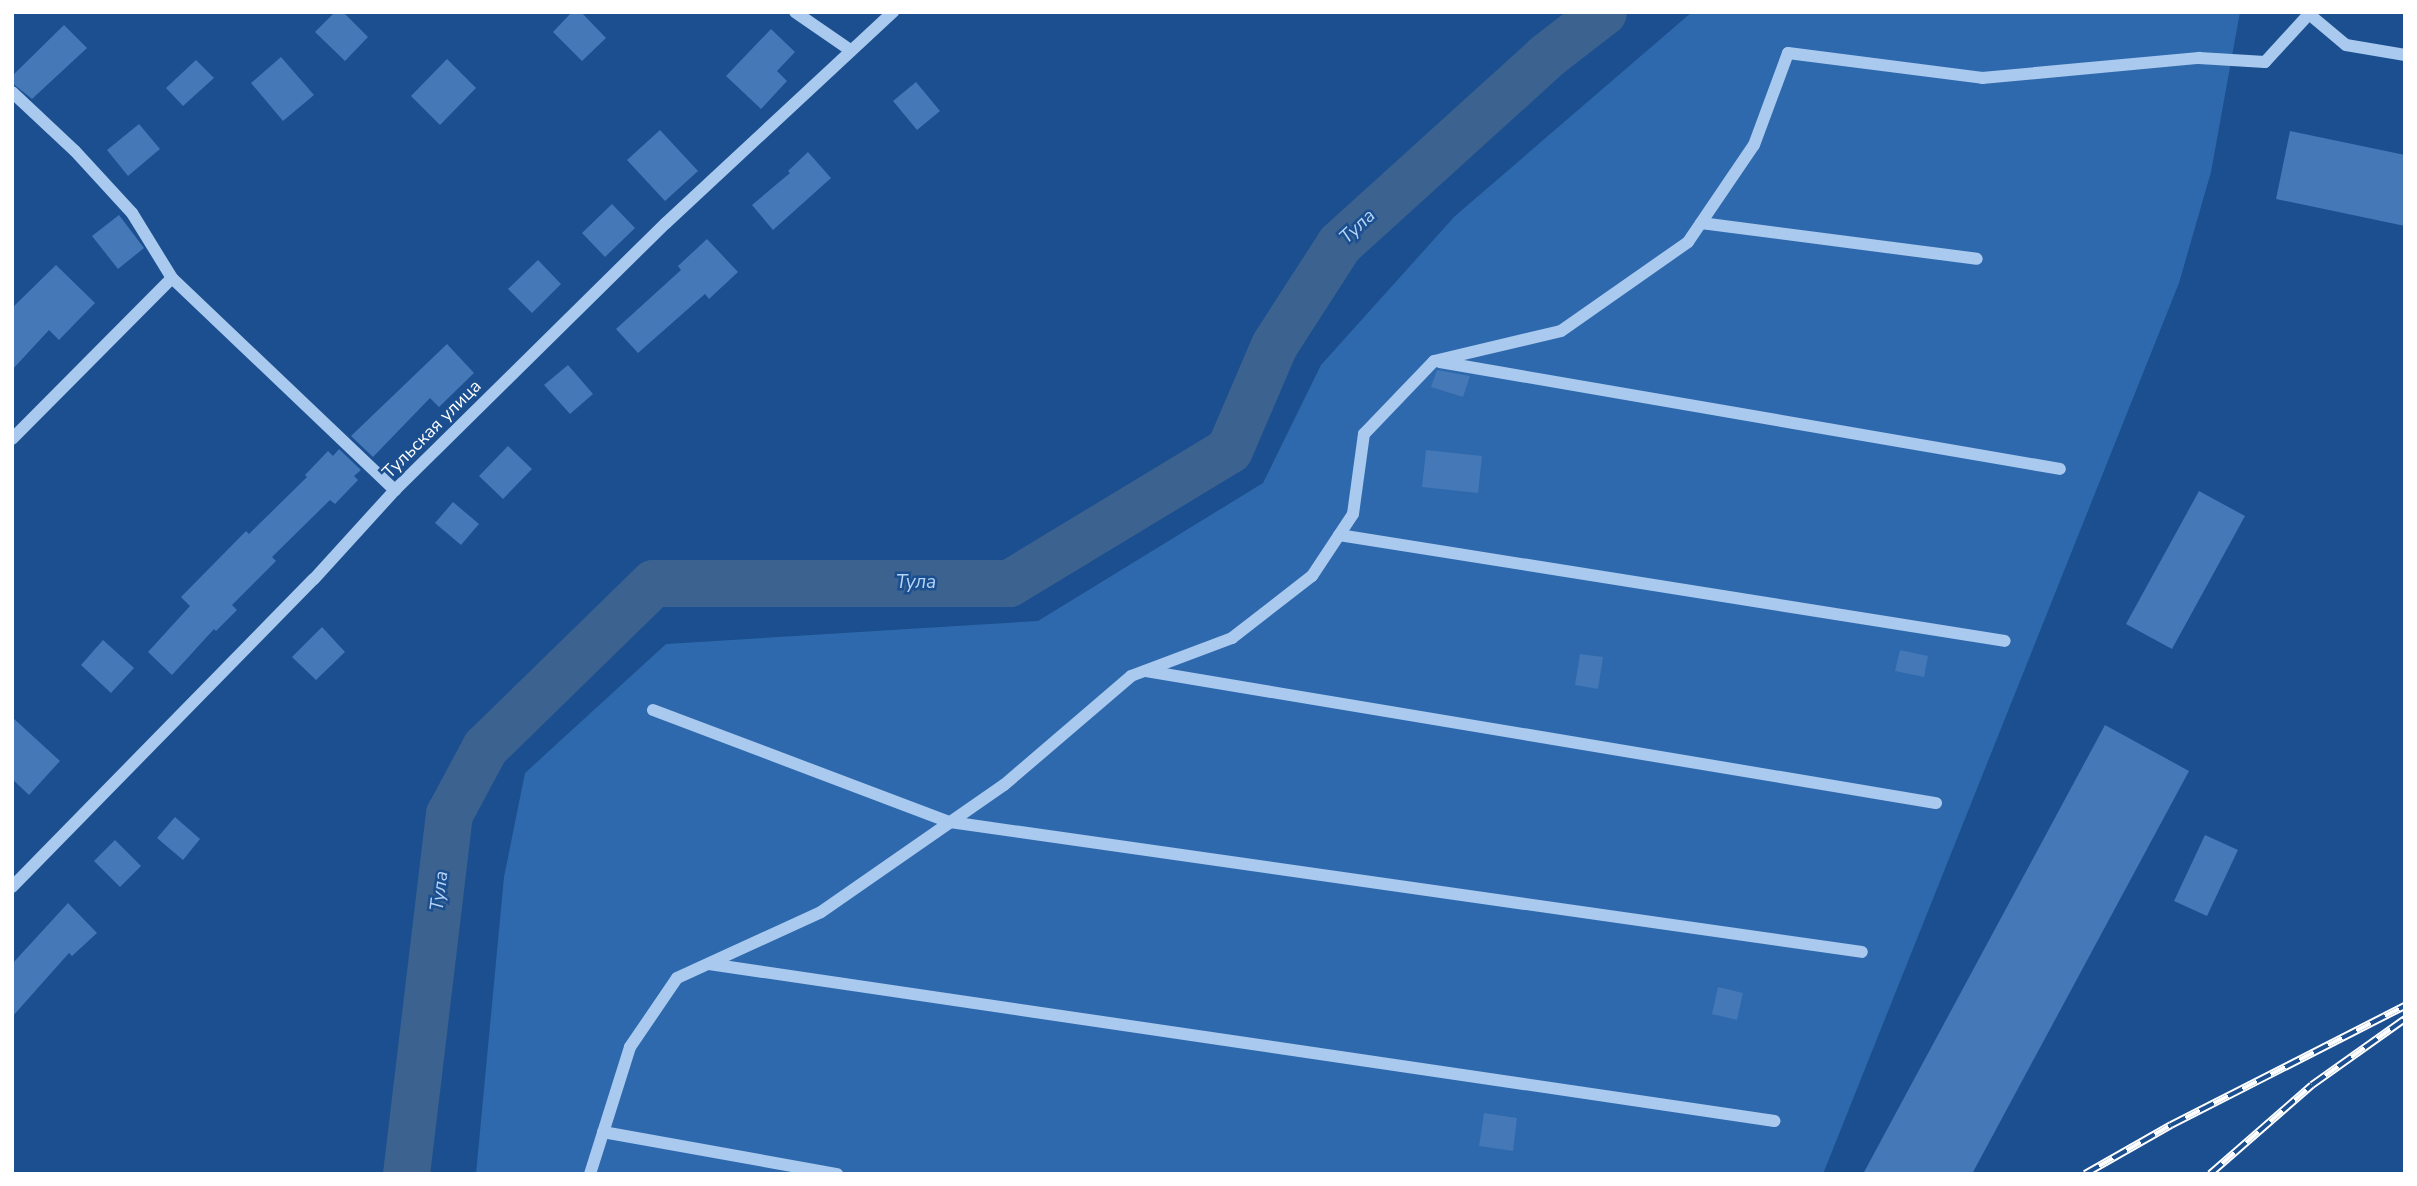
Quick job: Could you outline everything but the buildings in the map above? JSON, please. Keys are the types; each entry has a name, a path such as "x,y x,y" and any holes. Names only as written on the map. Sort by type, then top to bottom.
{"street":[{"path":"794,12 850,50"},
{"name":"Тульская улица","path":"12,887 314,579 395,490 656,232 850,50 879,17 893,12"},
{"path":"590,1174 630,1047 677,978 821,912 1004,785 1130,676 1232,638 1312,576 1353,514 1364,434 1434,361 1561,331 1688,242 1754,145 1788,53 1982,78 2199,58 2265,62 2309,15 2346,45 2405,55"},
{"path":"12,92 75,151 132,213 172,278 395,490"},
{"path":"1701,223 1977,259"},
{"path":"12,439 172,278"},
{"path":"1434,361 2060,469"},
{"path":"1339,535 2005,641"},
{"path":"1144,671 1936,803"},
{"path":"653,710 950,822 1862,952"},
{"path":"707,964 1775,1121"},
{"path":"603,1132 837,1174"}],"shaded area":[{"path":"1692,12 2240,12 2211,172 2179,283 1823,1174 476,1174 504,877 525,773 666,644 1038,621 1263,483 1321,365 1455,216"}],"waterway":[{"name":"Тула","path":"406,1174 449,814 485,747 653,583 1009,583 1229,450 1274,345 1339,244 1546,56 1603,12"}],"railway":[{"path":"2085,1174 2171,1125 2405,1006"},
{"path":"2210,1174 2312,1085 2405,1019"}]}
